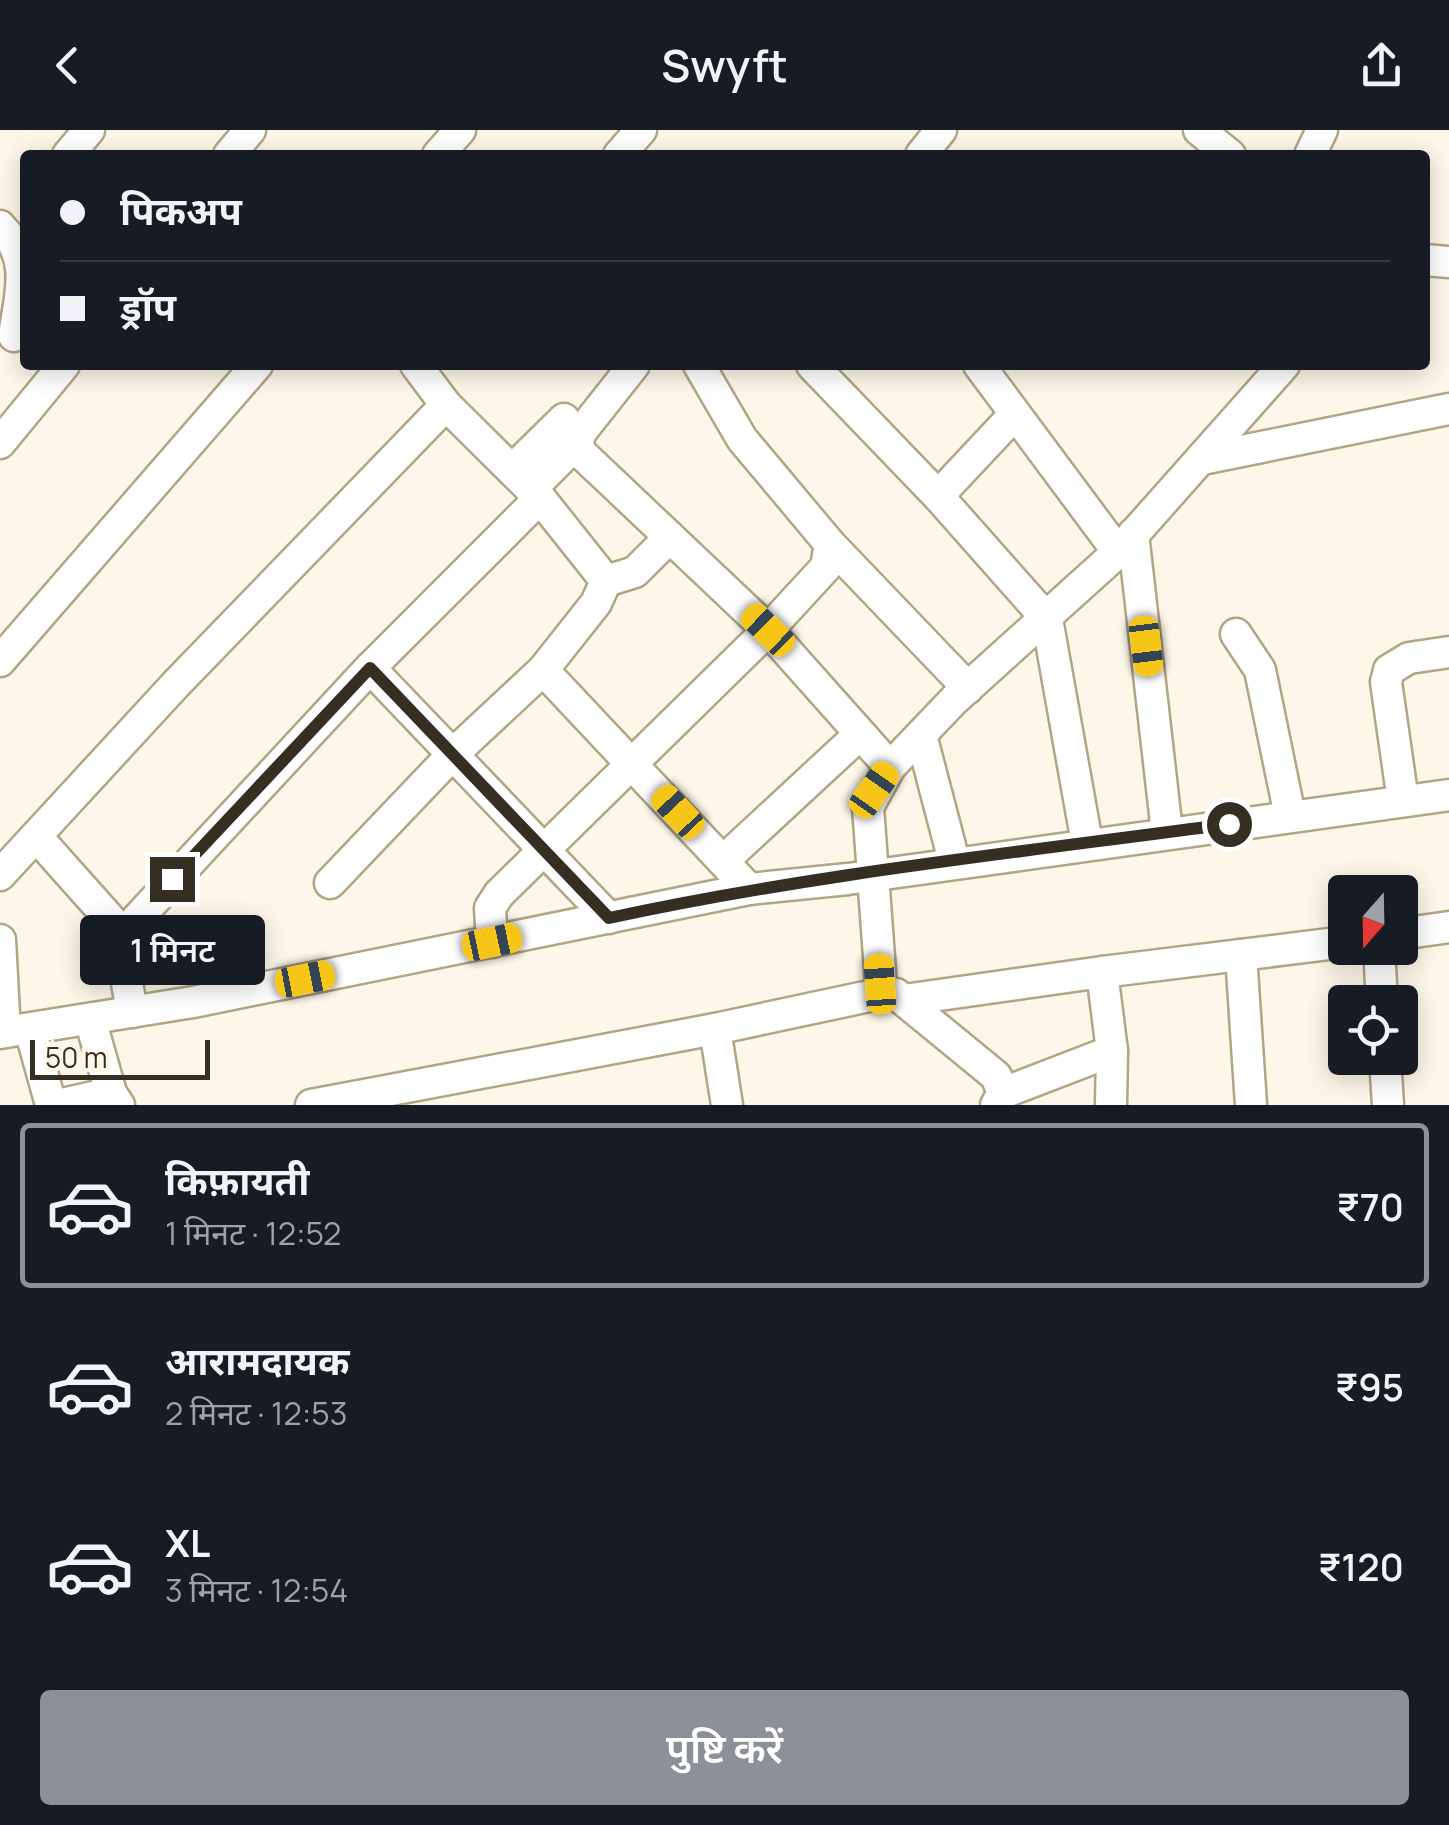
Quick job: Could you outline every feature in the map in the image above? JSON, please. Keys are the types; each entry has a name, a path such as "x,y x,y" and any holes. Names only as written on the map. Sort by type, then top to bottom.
{"street":[{"path":"72,150 88,130"},
{"path":"233,150 250,130"},
{"path":"442,150 460,130"},
{"path":"623,150 641,130"},
{"path":"924,150 941,130"},
{"path":"0,226 16,242 20,254"},
{"path":"13,341 20,293"},
{"path":"0,662 253,370"},
{"path":"425,370 446,405 528,486 606,581"},
{"path":"571,431 580,432 630,370"},
{"path":"702,370 742,439 830,544 968,688"},
{"path":"817,370 938,496 1047,619 1088,843"},
{"path":"983,370 1015,414 1126,543 1167,832"},
{"path":"1112,1051 1000,1099 996,1076 892,992 868,808 890,767 920,735 1126,543 1280,370"},
{"path":"0,443 47,373"},
{"path":"0,875 446,405"},
{"path":"1202,459 1449,409"},
{"path":"938,496 1015,414"},
{"path":"132,1012 122,954 126,937 146,906 370,668 571,431"},
{"path":"571,431 582,454 768,630 890,767"},
{"path":"330,883 454,754 543,670 596,603 606,581 634,572 670,538"},
{"path":"492,942 490,908 544,848 768,630 826,567 830,544"},
{"path":"1236,634 1260,670 1290,816"},
{"path":"1403,801 1386,682 1388,670 1409,658 1449,652"},
{"path":"370,668 609,918"},
{"path":"543,670 750,888"},
{"path":"723,861 859,735"},
{"path":"920,735 954,862"},
{"path":"12,1031 132,1012 750,888 1449,794"},
{"path":"36,836 126,937"},
{"path":"1418,931 1449,927"},
{"path":"0,940 12,1031 54,1105 115,1099 90,1019"},
{"path":"311,1105 892,992 1102,972 1328,944"},
{"path":"1241,955 1251,1105"},
{"path":"1102,972 1112,1051 1111,1105"},
{"path":"715,1029 727,1105"},
{"path":"1386,1075 1388,1105"}],"route":[{"path":"172,879 370,668 609,918 750,888 848,879 1229,824"}]}
